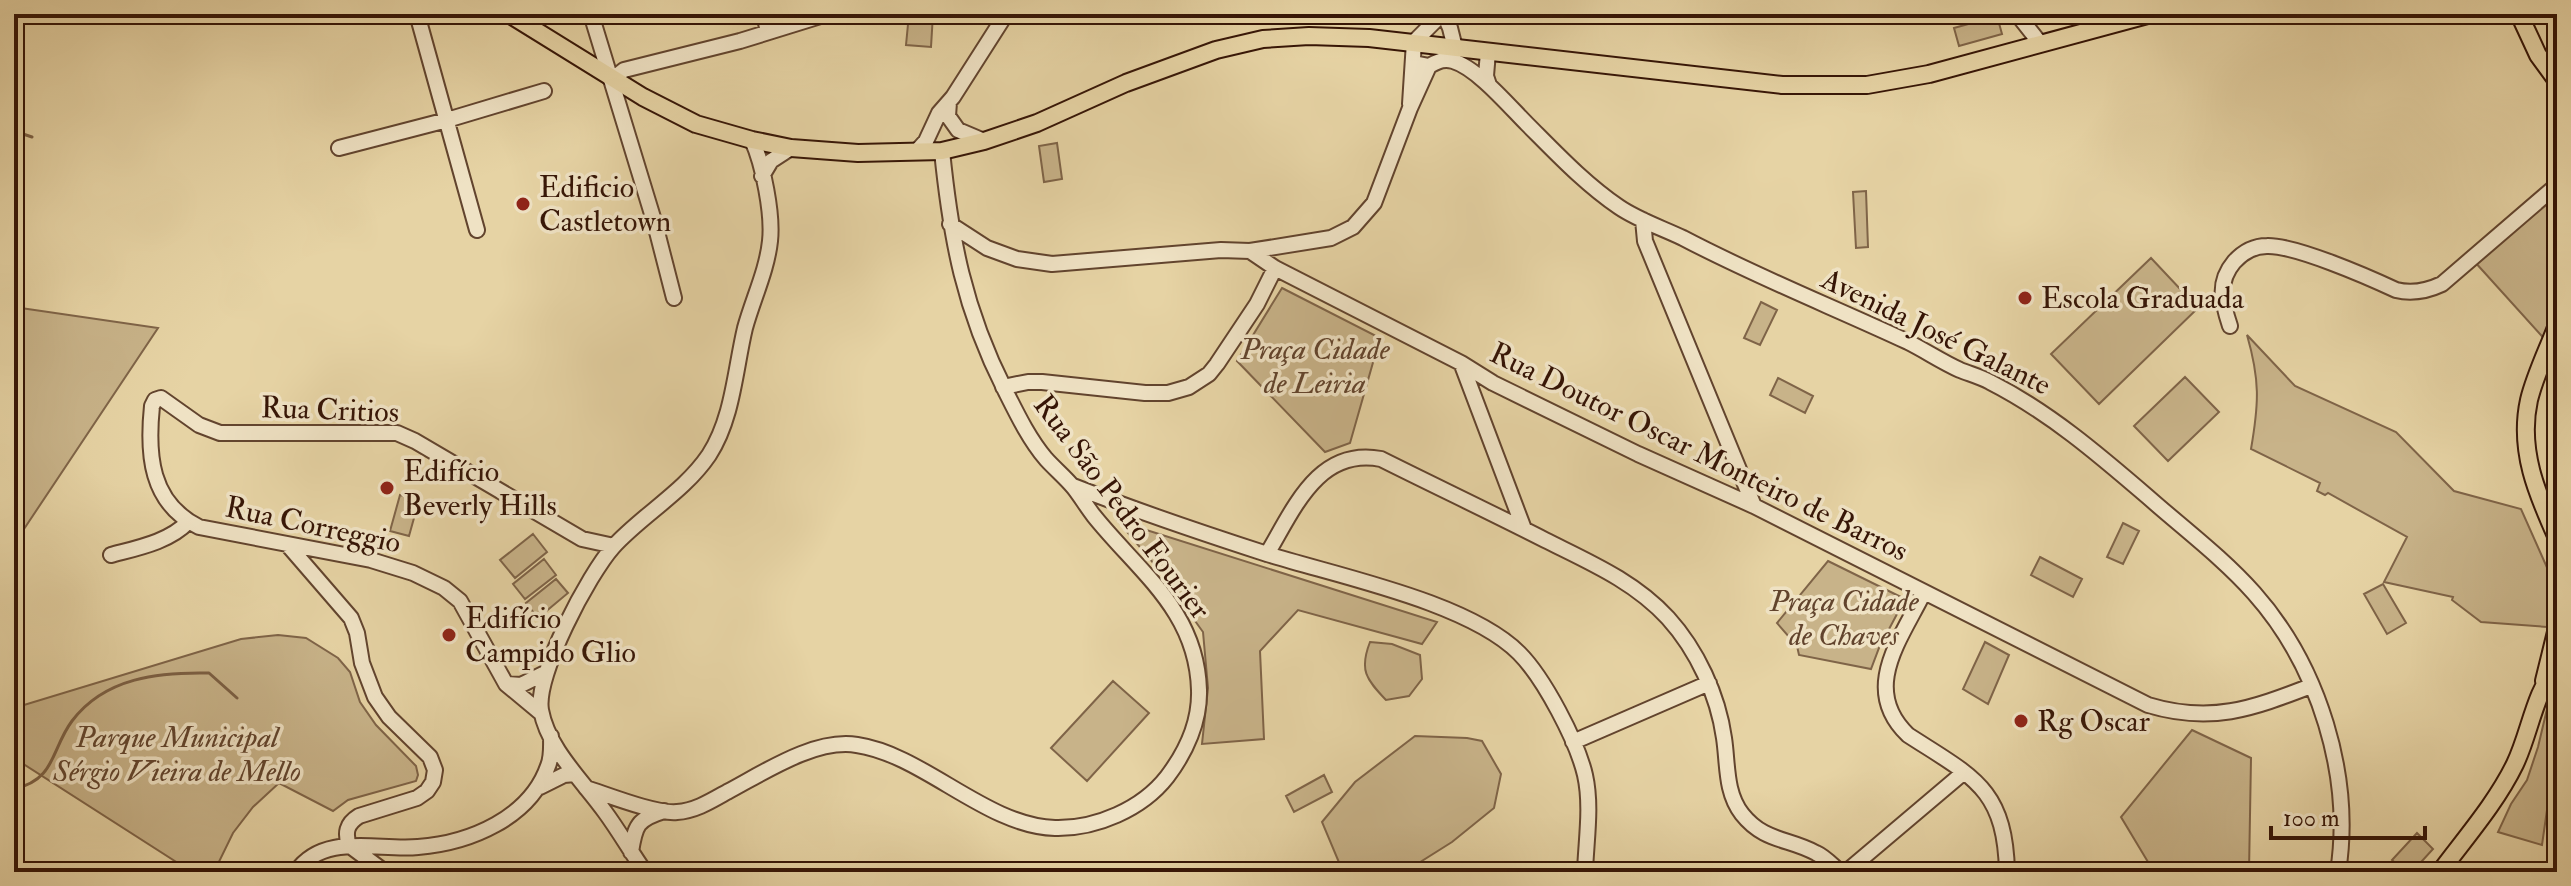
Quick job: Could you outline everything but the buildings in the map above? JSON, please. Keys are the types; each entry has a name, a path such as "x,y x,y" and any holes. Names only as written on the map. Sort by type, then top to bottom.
{"main road":[{"path":"509,14 643,97 696,124 791,148 858,153 942,151 984,141 1037,123 1126,83 1216,50 1263,39 1309,36 1414,42 1782,85 1867,85 1929,74 2151,14"},
{"path":"2519,14 2538,55 2557,81"},
{"path":"2557,325 2529,400 2525,435 2530,472 2557,538"},
{"path":"2440,872 2515,764 2541,694 2557,628"},
{"path":"2541,694 2557,666"}],"street":[{"path":"417,14 477,230"},
{"path":"591,14 652,214 674,298"},
{"path":"764,14 768,32"},
{"path":"611,76 827,14"},
{"path":"916,152 1006,14"},
{"path":"950,224 987,248 1017,259 1052,264 1221,250 1250,251 1331,238 1353,227 1374,203 1410,108 1421,64 1414,42 1443,14 1455,48"},
{"path":"2017,14 2040,43"},
{"path":"1488,52 1486,76 1489,85"},
{"name":"Avenida José Galante","path":"1421,64 1452,61 1489,85 1565,162 1613,203 1746,269 1987,380 2052,419 2150,499 2254,593 2279,624 2311,686 2322,710 2339,791 2341,848 2338,872"},
{"path":"339,148 544,91"},
{"path":"951,98 948,116 958,130 984,141"},
{"path":"645,872 551,736 541,713 540,700 545,673 597,570 614,546 695,472 709,454 722,428 770,239 762,176 752,140"},
{"path":"762,176 771,161 791,148"},
{"name":"Rua São Pedro Fourier","path":"586,788 675,813 708,802 818,748 853,744 899,759 997,811 1053,828 1090,824 1137,804 1158,788 1184,754 1199,699 1197,659 1182,622 1171,606 1140,565 1045,457 1003,387 984,347 961,277 950,224 942,151"},
{"path":"2230,326 2222,282 2230,267 2251,249 2266,246 2286,248 2396,290 2408,293 2422,291 2442,284 2557,185"},
{"path":"1643,220 1645,241 1754,506"},
{"path":"961,277 963,259 975,250 987,248"},
{"name":"Rua Doutor Oscar Monteiro de Barros","path":"1250,251 1275,268 1461,363 1493,383 1625,448 1754,506 2148,705 2167,711 2206,715 2259,704 2311,686"},
{"path":"1003,387 1042,382 1168,393 1189,387 1209,374 1217,364 1257,304 1275,268"},
{"path":"1461,363 1524,529"},
{"name":"Rua Critios","path":"155,400 161,398 199,425 220,433 383,432 406,436 582,539 614,546"},
{"name":"Rua Correggio","path":"155,400 150,424 152,467 158,486 167,500 188,522 199,527 371,560 413,573 444,588 460,601 506,684 541,713"},
{"path":"1267,554 1302,496 1319,475 1339,462 1361,456 1381,459 1614,575 1651,601 1682,635 1709,683 1722,727 1729,785 1742,814 1765,835 1814,851 1840,872"},
{"path":"1073,486 1267,554 1400,593 1483,628 1518,652 1532,669 1573,742 1585,776 1585,872"},
{"path":"1103,526 1108,513 1122,505"},
{"path":"111,555 150,544 181,529 188,522"},
{"path":"582,539 597,570"},
{"path":"287,544 351,618 362,663 375,697 389,717 430,757 435,770 433,782 417,798 359,816 352,820 346,830 349,846 385,872"},
{"path":"1924,592 1885,676 1886,701 1898,725 1908,735 1981,786 1998,811 2005,835 2007,872"},
{"path":"506,684 521,685 545,673"},
{"path":"1573,742 1709,683"},
{"path":"296,872 302,863 320,852 349,846 419,847 456,840 488,828 518,811 540,787 549,765 551,736"},
{"path":"1846,872 1963,773"},
{"path":"540,787 564,775 575,774"},
{"name":"Rua São Pedro Fourier","path":"631,852 635,828 646,817 664,811"}],"green space":[{"path":"909,14 933,14 931,47 906,45"},
{"path":"1997,16 2002,34 1959,46 1954,28"},
{"path":"1057,143 1062,179 1044,182 1039,146"},
{"path":"2557,189 2557,319 2549,344 2474,261"},
{"path":"1866,191 1868,247 1856,248 1853,192"},
{"path":"2151,258 2198,308 2099,404 2051,354"},
{"name":"Praça Cidade de Leiria","path":"1282,288 1380,338 1350,443 1325,452 1237,361"},
{"path":"1761,302 1777,310 1760,345 1744,338"},
{"path":"14,307 158,328 14,544"},
{"path":"2247,335 2295,386 2396,432 2454,491 2521,509 2553,581 2554,596 2547,627 2481,622 2452,600 2453,597 2384,582 2407,537 2328,493 2325,495 2317,491 2320,483 2251,449 2257,392"},
{"path":"2185,377 2219,412 2168,461 2134,426"},
{"path":"1778,378 1813,396 1805,413 1770,395"},
{"path":"400,495 419,500 409,536 390,531"},
{"path":"1118,521 1437,622 1422,644 1298,610 1260,651 1264,739 1202,744 1208,688 1203,632 1155,565"},
{"path":"2123,523 2139,531 2123,564 2107,557"},
{"path":"533,534 547,552 515,578 500,560"},
{"path":"2040,557 2082,579 2073,597 2031,575"},
{"path":"544,559 556,575 525,599 513,584"},
{"name":"Praça Cidade de Chaves","path":"1828,561 1905,599 1871,669 1799,655 1797,646 1777,623"},
{"path":"556,579 568,593 538,618 526,603"},
{"path":"2383,584 2406,623 2387,634 2364,594"},
{"name":"Parque Municipal Sérgio Vieira de Mello","path":"278,635 306,638 338,658 350,672 360,702 376,725 416,766 416,781 348,800 333,811 279,783 253,807 233,833 214,872 192,872 14,758 14,708 241,639"},
{"path":"1370,642 1392,644 1420,655 1422,679 1409,696 1386,700 1374,686 1365,667"},
{"path":"1985,642 2009,655 1988,704 1963,689"},
{"path":"1113,681 1149,713 1087,781 1051,748"},
{"path":"2551,692 2557,693 2554,761 2542,845 2498,832 2527,780"},
{"path":"2192,730 2251,758 2249,872 2154,872 2121,817"},
{"path":"1415,736 1482,741 1501,774 1494,808 1410,872 1343,872 1322,822 1355,782"},
{"path":"1324,775 1332,792 1294,812 1286,796"},
{"path":"2417,833 2433,849 2412,872 2404,872 2392,860"}],"waterway":[{"path":"14,131 32,137"},
{"path":"14,789 38,779 51,762 72,721 85,706 117,686 153,676 209,673 237,698"}],"place":[{"name":"Edificio Castletown","path":"523,204"},
{"name":"Escola Graduada","path":"2025,298"},
{"name":"Edifício Beverly Hills","path":"387,488"},
{"name":"Edifício Campido Glio","path":"449,635"},
{"name":"Rg Oscar","path":"2021,721"}]}
